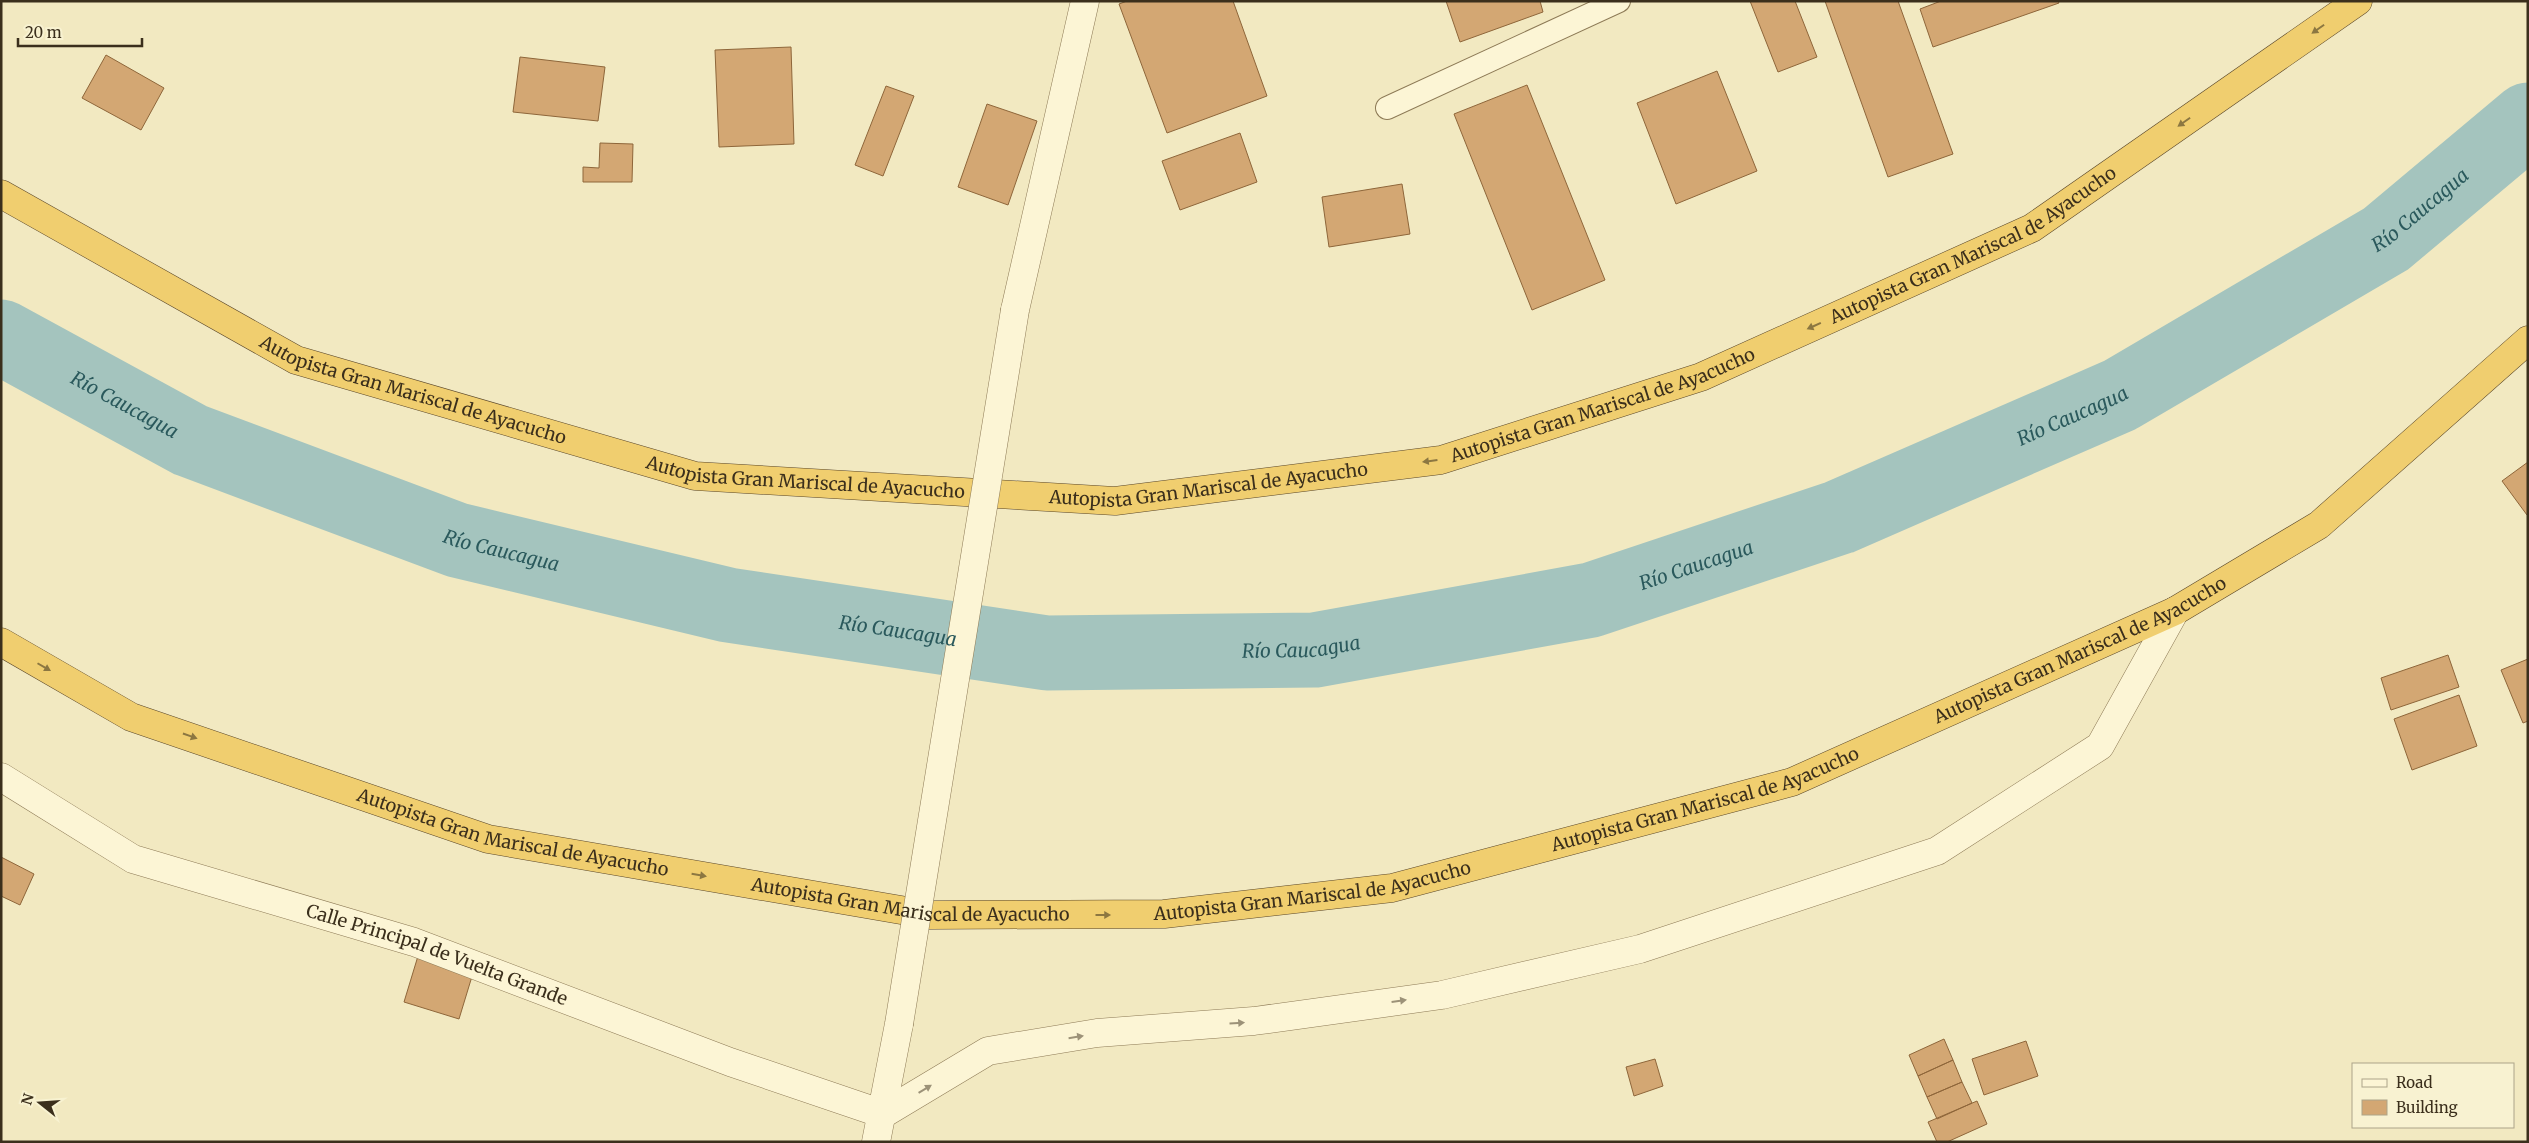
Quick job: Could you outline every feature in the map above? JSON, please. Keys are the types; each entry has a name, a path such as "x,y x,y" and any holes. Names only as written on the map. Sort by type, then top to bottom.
{"highway":[{"name":"Autopista Gran Mariscal de Ayacucho","path":"1,194 296,360 696,476 1115,500 1441,460 1701,378 2032,228 2358,1"},
{"name":"Autopista Gran Mariscal de Ayacucho","path":"1,642 131,717 488,838 930,915 1164,914 1392,888 1792,782 2175,611 2319,525 2528,340"}],"street":[{"path":"876,1142 883,1114 899,1024 1015,310 1085,1"},
{"path":"883,1114 988,1051 1098,1033 1254,1021 1442,995 1640,949 1937,851 2100,746 2175,611"},
{"name":"Calle Principal de Vuelta Grande","path":"1,777 133,859 414,942 730,1062 883,1114"}],"lane":[{"path":"1387,108 1619,1"}],"building":[{"path":"1127,1 1233,1 1267,96 1167,133 1119,4"},
{"path":"1446,1 1540,1 1543,12 1460,42"},
{"path":"1750,1 1795,1 1817,57 1778,72"},
{"path":"1825,1 1898,1 1953,154 1888,177"},
{"path":"1941,1 2058,1 2059,3 1933,47 1920,9"},
{"path":"791,47 794,144 719,147 715,50"},
{"path":"106,55 164,88 141,130 82,98"},
{"path":"520,57 605,67 598,121 513,112"},
{"path":"1717,71 1757,171 1676,204 1637,103"},
{"path":"1527,85 1605,280 1532,310 1454,114"},
{"path":"886,86 914,96 883,176 855,165"},
{"path":"987,104 1037,121 1008,205 958,187"},
{"path":"1240,133 1257,182 1180,210 1162,161"},
{"path":"600,143 633,144 632,182 583,182 583,167 599,168"},
{"path":"1402,184 1410,234 1329,247 1322,197"},
{"path":"2528,462 2528,514 2527,515 2502,481"},
{"path":"2448,655 2459,687 2391,710 2381,678"},
{"path":"2528,659 2528,721 2523,723 2501,670"},
{"path":"2459,695 2477,746 2412,770 2394,719"},
{"path":"1,857 34,874 20,905 1,896"},
{"path":"418,956 473,973 459,1019 404,1002"},
{"path":"1944,1039 1953,1060 1918,1076 1909,1055"},
{"path":"2026,1041 2038,1076 1984,1095 1972,1059"},
{"path":"1655,1059 1663,1086 1634,1096 1626,1067"},
{"path":"1953,1060 1962,1082 1927,1097 1918,1076"},
{"path":"1962,1082 1972,1103 1937,1119 1927,1097"},
{"path":"1977,1101 1987,1124 1947,1142 1937,1142 1928,1122"}],"waterway":[{"name":"Río Caucagua","path":"1,337 190,440 457,540 728,605 1047,653 1315,650 1591,600 1840,517 2120,395 2386,239 2528,120"}]}
